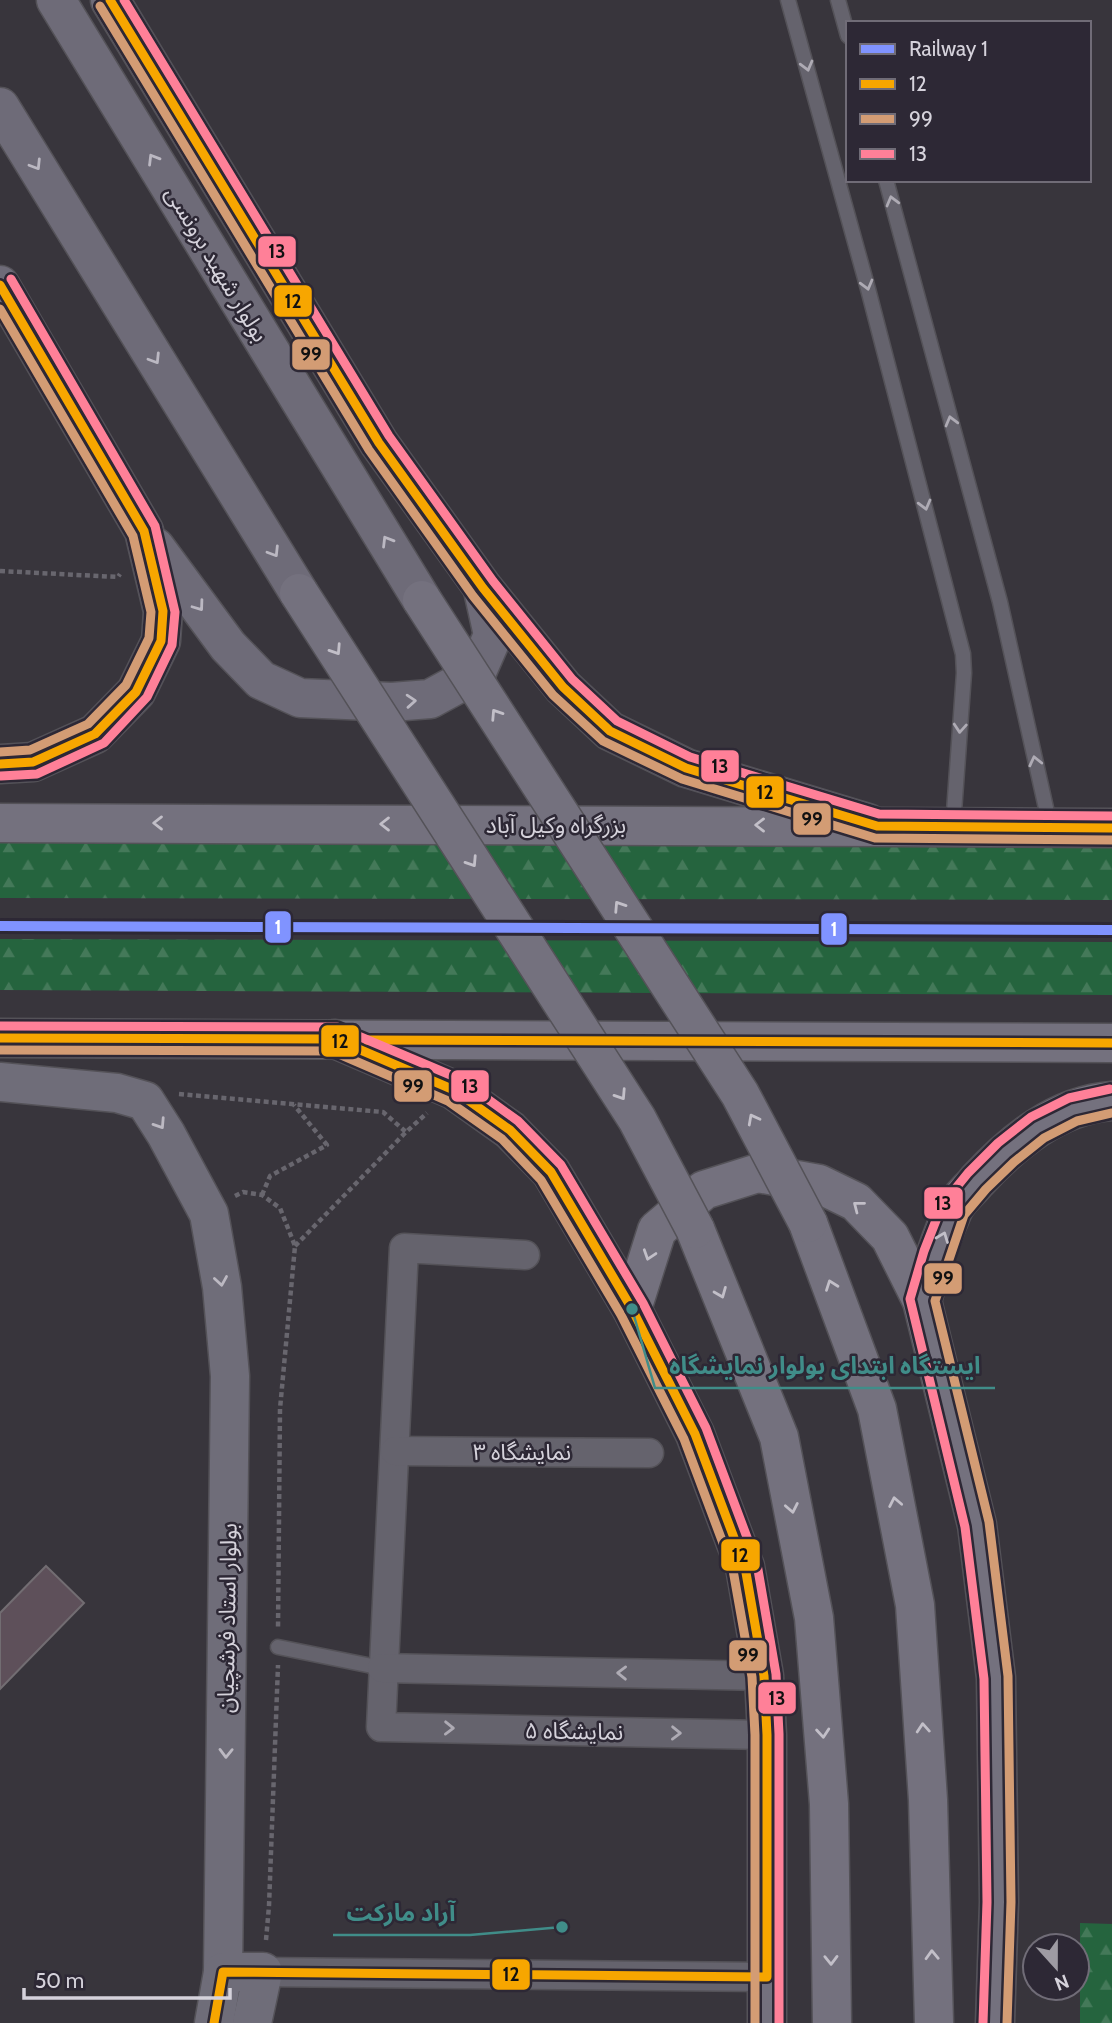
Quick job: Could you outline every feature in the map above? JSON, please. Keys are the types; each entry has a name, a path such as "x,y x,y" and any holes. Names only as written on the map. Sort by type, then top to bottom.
{"highway":[{"path":"299,593 637,1119 695,1229 779,1437 814,1618 829,1804 832,2023"},
{"path":"422,600 740,1094 808,1223 877,1409 915,1605 928,1800 934,2023"},
{"name":"بزرگراه وکیل آباد","path":"0,823 1112,828"},
{"path":"0,1038 1112,1043"},
{"path":"335,1039 454,1090 510,1130 551,1172 632,1309 695,1434 745,1567 764,1676 767,1735 766,2023"},
{"path":"922,1301 954,1207 995,1161 1048,1119 1093,1102 1112,1101"},
{"path":"632,1309 657,1230 704,1190 758,1172 819,1184 856,1202 891,1237 922,1301 977,1525 996,1678 999,1902 995,2023"}],"main road":[{"name":"بولوار شهید برونسی","path":"56,0 422,600"},
{"path":"110,0 379,443 483,587 563,687 610,731 686,768 877,825"},
{"path":"0,107 299,593"},
{"path":"0,285 144,531 228,646 261,680 299,698 391,702 430,699 476,674 494,635 483,587"},
{"path":"0,764 33,762 95,734 136,692 162,641 163,611 144,531"}],"street":[{"path":"0,1082 117,1093 145,1101"},
{"name":"بولوار استاد فرشچیان","path":"145,1101 209,1214 222,1287 230,1376 223,1972 214,2023"},
{"path":"525,1255 404,1248 382,1668 764,1676"},
{"name":"نمایشگاه ۳","path":"395,1451 649,1453"},
{"name":"نمایشگاه ۵","path":"382,1668 381,1727 767,1735"},
{"path":"223,1972 767,1977"},
{"path":"252,2023 263,1972"}],"lane":[{"path":"788,0 869,289 963,653 964,673 953,827"},
{"path":"838,0 846,29"},
{"path":"887,182 1000,603 1051,827"},
{"path":"278,1647 382,1668"}],"path":[{"path":"0,571 118,577 144,531"},
{"path":"295,1246 406,1132 454,1090"},
{"path":"145,1101 151,1092 383,1112 406,1132"},
{"path":"262,1195 270,1176 327,1145 294,1105"},
{"path":"209,1214 225,1200 243,1192 262,1195 280,1208 295,1246 280,1409 278,1647 270,1906 263,1972"}],"green space":[{"path":"0,839 1112,842 1112,900 0,898"},
{"path":"0,939 1112,942 1112,995 0,990"},
{"path":"1080,1923 1112,1924 1112,2023 1080,2023 1080,2002 1091,2002 1091,1932 1080,1932"}],"building":[{"path":"46,1566 84,1603 0,1689 0,1613"}],"rail line":[{"name":"1","path":"0,926 1112,930"}],"transit line":[{"name":"12","path":"110,0 379,443 483,588 563,687 610,731 686,768 877,826 1112,828"},
{"name":"13","path":"124,0 389,436 493,581 572,679 617,721 690,757 879,814 1112,816"},
{"name":"99","path":"100,6 369,450 473,596 553,695 603,741 682,779 875,838 1112,840"},
{"name":"13","path":"1,776 37,774 104,743 147,697 172,645 175,612 155,526 11,279"},
{"name":"12","path":"0,285 144,531 163,611 161,641 136,692 95,734 33,762 0,764"},
{"name":"99","path":"0,309 133,536 151,612 149,638 126,685 88,724 30,750 0,752"},
{"name":"13","path":"0,1026 337,1027 460,1079 518,1121 561,1165 643,1303 706,1428 757,1564 776,1674 779,1734 779,2023"},
{"name":"12","path":"0,1038 335,1039 454,1090 510,1130 551,1172 632,1309 695,1434 745,1567 764,1676 767,1735 767,1977 223,1972 214,2023"},
{"name":"12","path":"367,1040 1112,1043"},
{"name":"99","path":"0,1050 332,1051 448,1101 502,1139 541,1180 621,1315 684,1439 733,1570 752,1677 755,1735 755,2023"},
{"name":"13","path":"983,2023 987,1902 984,1679 965,1527 910,1299 924,1251 942,1205 968,1173 998,1143 1031,1117 1069,1098 1110,1089"},
{"name":"99","path":"1007,2023 1011,1902 1008,1676 989,1522 935,1301 964,1215 986,1189 1044,1138 1077,1121 1112,1113"}],"place":[{"name":"ایستگاه ابتدای بولوار نمایشگاه","path":"632,1309"},
{"name":"آراد مارکت","path":"562,1927"}]}
